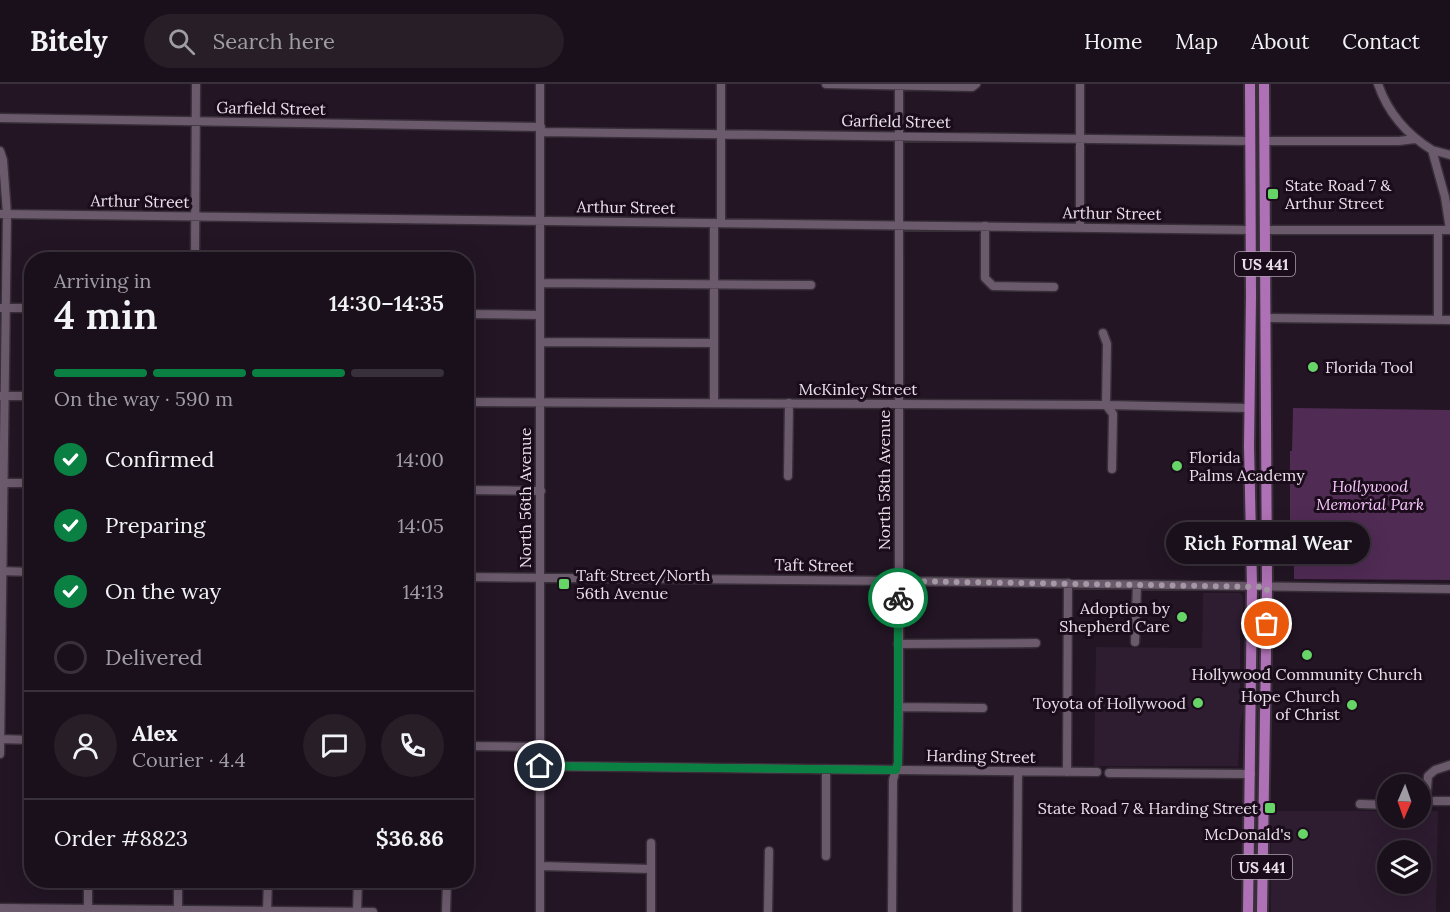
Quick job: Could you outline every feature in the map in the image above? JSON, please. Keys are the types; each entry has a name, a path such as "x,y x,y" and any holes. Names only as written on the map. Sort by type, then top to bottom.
{"main road":[{"name":"US 441","path":"1248,912 1252,586 1249,408 1250,84"},
{"name":"US 441","path":"1262,911 1267,587 1264,84"},
{"path":"1251,302 1257,313 1265,318"},
{"path":"1249,408 1258,413 1265,424"},
{"path":"1251,743 1255,750 1264,755"},
{"path":"1251,774 1258,779 1263,788"},
{"path":"1248,894 1253,904 1262,911"}],"street":[{"path":"195,252 196,84"},
{"name":"North 56th Avenue","path":"540,84 540,912"},
{"path":"714,403 714,284 721,84"},
{"path":"826,84 972,87 976,84"},
{"path":"1080,84 1080,227"},
{"path":"1378,84 1396,119 1415,139 1432,150 1450,155"},
{"name":"North 58th Avenue","path":"892,912 893,780 898,763 899,85"},
{"name":"Garfield Street","path":"0,118 541,130 1250,141"},
{"path":"1264,141 1415,139"},
{"path":"1265,230 1450,230 1445,197 1432,150"},
{"path":"0,151 3,160 0,754"},
{"name":"Arthur Street","path":"3,214 1251,230"},
{"path":"985,226 985,278 988,282 993,286 1054,287"},
{"path":"1438,230 1438,320"},
{"path":"541,284 811,285"},
{"path":"3,308 24,308"},
{"path":"474,314 540,315"},
{"path":"1265,318 1450,320"},
{"path":"1103,333 1107,344 1106,405 1113,414 1112,469"},
{"path":"541,342 714,343"},
{"path":"2,396 24,396"},
{"name":"McKinley Street","path":"474,402 1106,405 1249,408"},
{"path":"788,476 789,403"},
{"path":"2,483 24,483"},
{"path":"474,490 541,491"},
{"path":"1,571 24,572"},
{"name":"Taft Street","path":"474,577 1450,589"},
{"path":"1067,772 1068,584"},
{"path":"1135,642 1137,585"},
{"path":"898,644 1036,643"},
{"path":"898,707 983,708"},
{"path":"0,739 24,740"},
{"path":"474,746 540,747"},
{"path":"1430,774 1434,770 1450,765"},
{"name":"Harding Street","path":"540,766 1097,772"},
{"path":"826,769 826,856"},
{"path":"1017,912 1018,771"},
{"path":"1108,773 1251,774"},
{"path":"1435,801 1450,801"},
{"path":"1360,804 1377,805"},
{"path":"651,843 651,912"},
{"path":"768,912 769,851"},
{"path":"540,866 651,869"},
{"path":"88,888 88,910"},
{"path":"178,888 178,911"},
{"path":"267,911 268,888"},
{"path":"357,912 358,888"},
{"path":"446,912 447,888"},
{"path":"0,908 373,912"}],"shaded area":[{"path":"1203,593 1240,593 1243,597 1240,627 1240,693 1243,698 1243,712 1238,766 1094,766 1096,647 1202,648"},
{"path":"1271,811 1377,811 1377,828 1431,828 1431,811 1438,811 1436,912 1271,912"}],"green space":[{"name":"Hollywood Memorial Park","path":"1293,408 1450,410 1450,580 1294,579 1294,540 1290,540 1290,451 1292,451"}],"way so far":[{"path":"898,598 898,581 1267,587 1267,624"}],"place":[{"name":"State Road 7 & Arthur Street","path":"1273,194"},
{"name":"Florida Tool","path":"1313,367"},
{"name":"Florida Palms Academy","path":"1177,466"},
{"name":"Taft Street/North 56th Avenue","path":"564,584"},
{"name":"Adoption by Shepherd Care","path":"1182,617"},
{"name":"Rich Formal Wear","path":"1267,624"},
{"name":"Hollywood Community Church","path":"1307,655"},
{"name":"Toyota of Hollywood","path":"1198,703"},
{"name":"Hope Church of Christ","path":"1352,705"},
{"name":"State Road 7 & Harding Street","path":"1270,808"},
{"name":"McDonald's","path":"1303,834"}],"route":[{"path":"540,766 896,770 898,763 898,598"}]}
